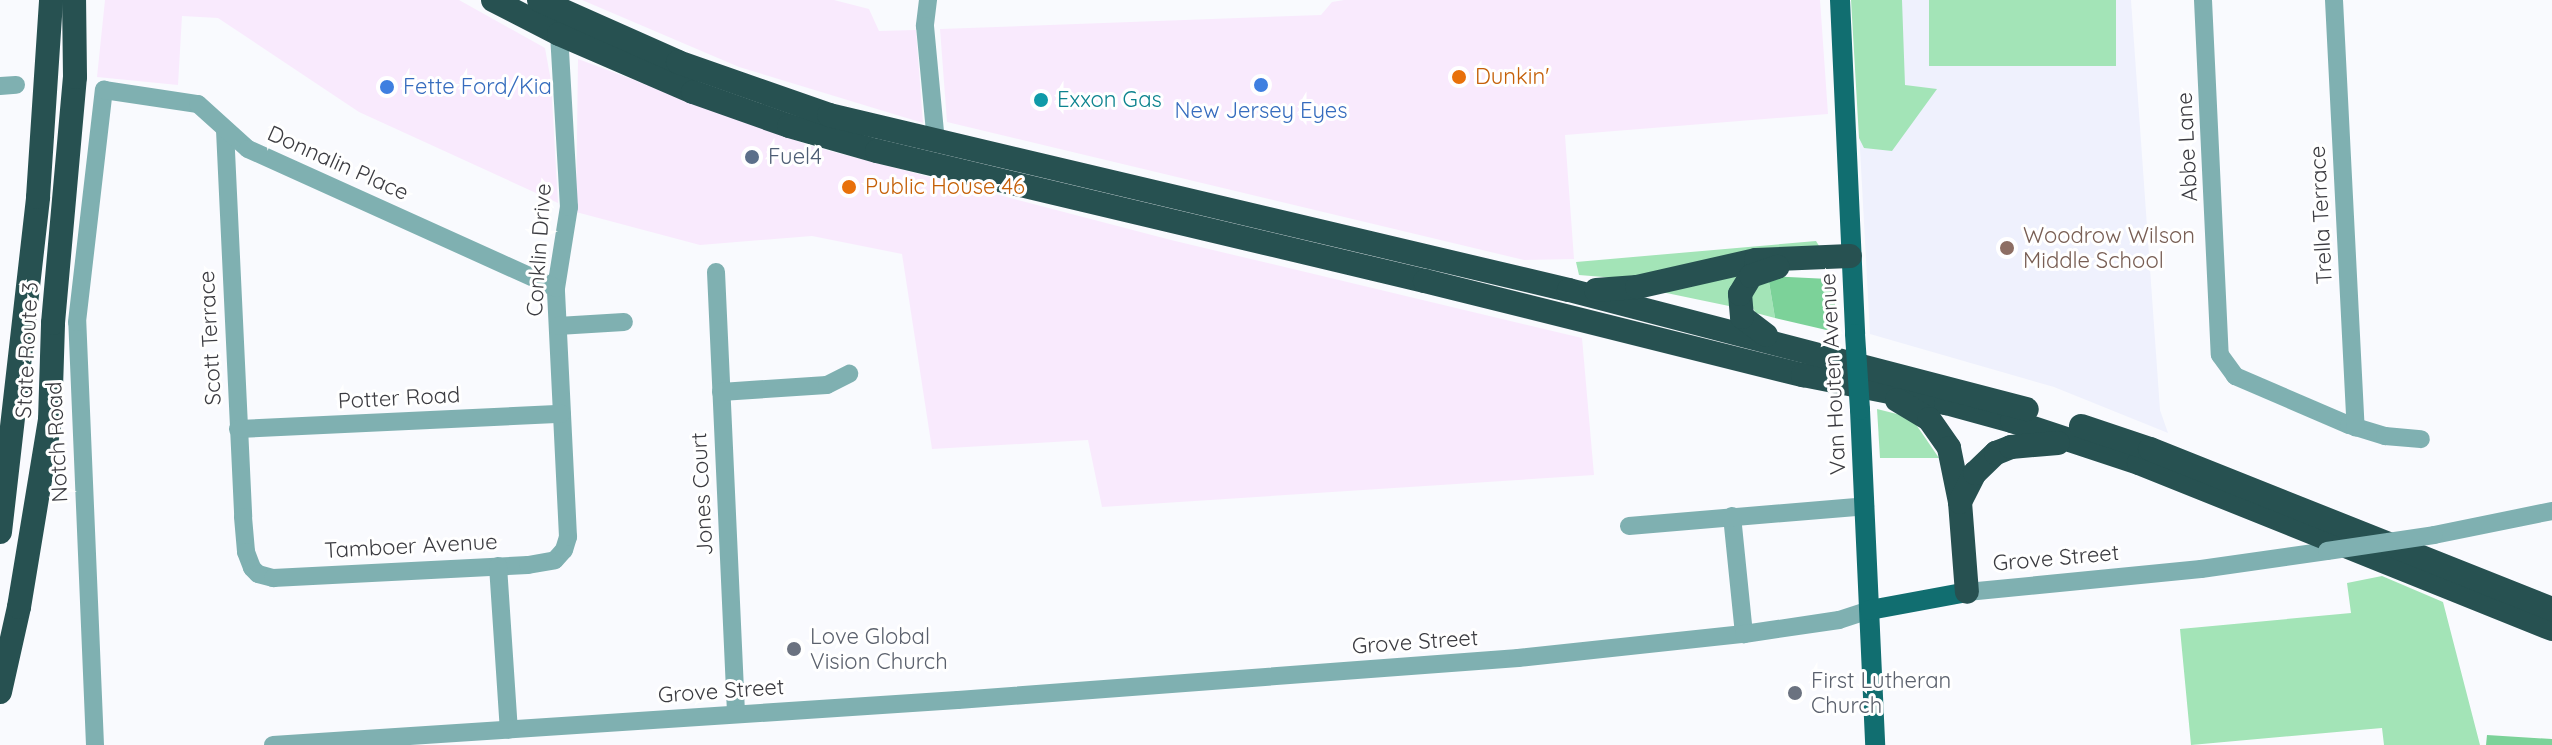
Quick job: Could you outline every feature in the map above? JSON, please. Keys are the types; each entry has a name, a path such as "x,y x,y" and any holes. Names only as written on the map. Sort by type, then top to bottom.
{"highway":[{"path":"36,0 37,40 46,69"},
{"name":"State Route 3","path":"0,532 9,480 14,393 38,197 51,0"},
{"path":"74,0 76,56"},
{"path":"76,56 85,0"},
{"path":"493,0 559,34 717,101 877,151 1864,399 1910,405 1936,427 1953,459 1960,502 1967,592"},
{"path":"539,0 665,57 829,115 1569,290 1994,399 2122,439 2552,609"},
{"name":"State Route 3","path":"0,692 19,607 50,420 53,323 76,56"},
{"path":"1569,290 1622,290 1740,263 1850,256"},
{"path":"1791,345 1748,324 1739,305 1740,294 1751,276 1812,258"},
{"path":"0,472 14,393"},
{"path":"1864,399 1946,403 2084,444 2552,629"},
{"path":"1960,502 1975,473 1996,453 2035,443 2084,444"},
{"path":"2522,617 2552,640"}],"main road":[{"name":"Van Houten Avenue","path":"1840,0 1850,256 1855,334 1864,399 1865,506 1875,745"},
{"name":"Grove Street","path":"1870,610 1967,592"}],"street":[{"path":"928,0 925,26 936,142"},
{"name":"Abbe Lane","path":"2203,0 2220,355 2235,376 2356,427 2385,436 2421,439"},
{"name":"Trella Terrace","path":"2334,0 2356,427"},
{"name":"Conklin Drive","path":"559,34 569,207 556,288 567,518"},
{"name":"Donnalin Place","path":"104,90 189,101 205,109 248,149 556,288"},
{"name":"Notch Road","path":"95,745 77,322 104,90"},
{"name":"Scott Terrace","path":"225,130 245,543"},
{"name":"Jones Court","path":"716,272 736,714"},
{"path":"558,326 624,322"},
{"path":"721,392 827,385 849,374"},
{"name":"Potter Road","path":"238,429 562,414"},
{"path":"1629,526 1865,506"},
{"name":"Grove Street","path":"1967,592 2201,569 2434,535 2552,511"},
{"path":"1732,516 1744,634"},
{"name":"Tamboer Avenue","path":"245,543 248,561 258,574 266,577 498,566 555,560 567,544 567,518"},
{"path":"498,566 509,730"},
{"name":"Grove Street","path":"273,745 1488,661 1744,634 1839,620 1870,610"}],"shaded area":[{"path":"105,0 459,0 545,48 551,81 558,203 359,112 218,18 182,16 178,85 97,77"},
{"path":"582,0 834,0 869,9 879,31 916,30 923,123 739,67"},
{"path":"1820,0 1828,114 1565,135 1574,259 1524,260 947,122 940,29 1321,15 1332,2"},
{"name":"Woodrow Wilson Middle School","path":"1852,0 2131,0 2160,410 2168,433 2054,387 1870,334"},
{"path":"578,59 811,146 1171,240 1582,338 1594,475 1102,507 1088,440 932,449 902,254 812,236 700,245 576,212"}],"green space":[{"path":"1851,0 1902,0 1905,85 1937,89 1892,151 1864,148 1859,138"},
{"path":"1929,0 2116,0 2116,66 1929,66"},
{"path":"1816,241 1821,249 1640,280 1579,275 1576,262"},
{"path":"1742,271 1729,306 1652,290"},
{"path":"1768,276 1775,318 1756,313 1749,302 1751,292"},
{"path":"1768,276 1829,279 1835,291 1835,332 1775,318"},
{"path":"1877,409 1905,416 1915,423 1939,458 1880,458"},
{"path":"2382,576 2443,602 2480,745 2384,745 2382,728 2191,745 2180,629 2351,613 2347,583"},
{"path":"2487,735 2552,739 2552,745 2486,745"}],"place":[{"name":"Dunkin'","path":"1459,77"},
{"name":"New Jersey Eyes","path":"1261,85"},
{"name":"Fette Ford/Kia","path":"387,87"},
{"name":"Exxon Gas","path":"1041,100"},
{"name":"Fuel4","path":"752,157"},
{"name":"Public House 46","path":"849,187"},
{"name":"Woodrow Wilson Middle School","path":"2007,248"},
{"name":"Love Global Vision Church","path":"794,649"},
{"name":"First Lutheran Church","path":"1795,693"}]}
